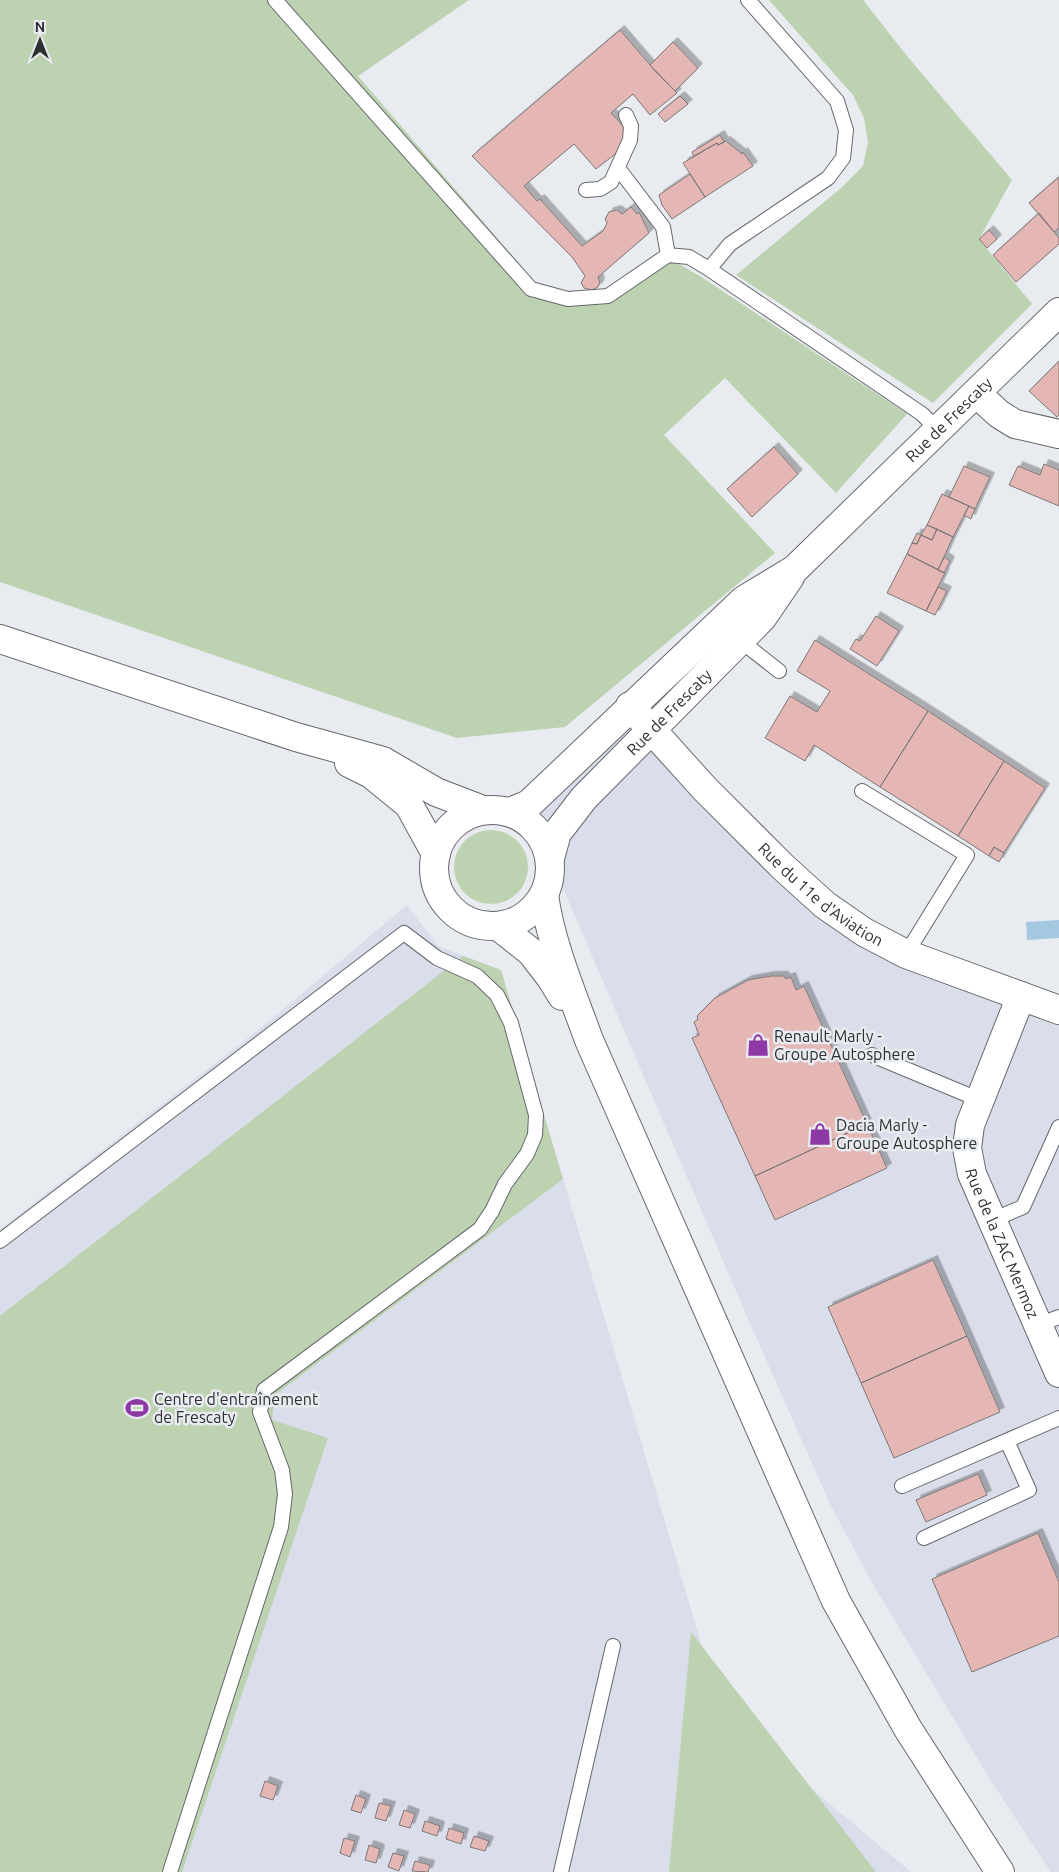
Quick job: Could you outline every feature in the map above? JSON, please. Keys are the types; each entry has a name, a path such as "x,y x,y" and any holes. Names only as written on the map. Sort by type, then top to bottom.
{"main road":[{"name":"Rue de Frescaty","path":"510,812 528,804 630,706 730,632 762,618 794,569 1059,312"},
{"path":"976,393 999,414 1016,424 1059,434"},
{"name":"Rue de Frescaty","path":"550,858 558,833 584,798 651,729 730,632"},
{"path":"0,639 296,737 383,761 436,792 483,810"},
{"name":"Rue du 11e d'Aviation","path":"630,706 706,789 783,867 825,905 864,932 906,954 1059,1010"},
{"path":"296,737 371,774 410,805 436,854"},
{"path":"483,810 510,812 524,818 535,828 545,842 550,858 550,877 544,895 532,911 516,921 498,926 479,925 462,918 448,906 438,890 434,873 436,854 442,838 453,825 467,816 483,810"},
{"path":"544,895 547,916 557,952 589,1040 836,1601 908,1729 1000,1872"},
{"path":"498,926 531,952 551,978 589,1040"},
{"name":"Rue de la ZAC Mermoz","path":"1021,996 970,1125 967,1148 972,1174 992,1220 1049,1321 1059,1373"}],"lane":[{"path":"276,0 531,289 568,299 608,296 668,255 689,257 710,269 922,414 938,430"},
{"path":"710,269 730,244 828,178 843,158 846,130 837,101 748,0"},
{"path":"586,190 600,189 612,182 630,140 632,126 626,115"},
{"path":"618,168 663,227 668,255"},
{"path":"730,632 779,671"},
{"path":"862,791 967,855 906,954"},
{"path":"0,1242 404,933 437,958 477,976 497,995 511,1022 536,1115 535,1135 528,1154 505,1184 492,1211 480,1229 264,1390 260,1412 282,1470 285,1494 281,1527 170,1872"},
{"path":"872,1055 980,1100"},
{"path":"992,1220 1023,1207 1054,1154 1059,1127"},
{"path":"902,1486 1059,1418"},
{"path":"924,1538 1029,1490 1007,1441"},
{"path":"561,1872 612,1646"}],"shaded area":[{"path":"630,706 825,905 1059,1010 1059,1872 1051,1872 991,1781 870,1579 831,1506 744,1310 550,858 545,842 535,828 524,818"},
{"path":"407,905 438,946 501,970 712,1680 750,1737 911,1872 0,1872 0,1229 262,1027"}],"green space":[{"path":"0,0 469,0 358,76 535,282 568,292 606,290 660,253 703,278 907,414 836,493 725,378 664,435 775,553 565,727 457,738 0,582"},
{"path":"769,0 863,0 907,56 1012,180 979,239 1032,304 933,403 736,275 841,188 863,166 868,142 864,118 853,95"},
{"path":"484,830 498,830 512,836 522,846 528,860 528,874 522,888 512,898 498,904 484,904 470,898 460,888 454,874 454,860 460,846 470,836"},
{"name":"Centre d'entraînement de Frescaty","path":"463,956 501,970 563,1179 275,1395 272,1420 328,1438 182,1872 0,1872 0,1316"},
{"path":"691,1632 876,1872 669,1872"}],"water":[{"path":"1059,920 1059,938 1027,940 1026,922"}],"building":[{"path":"620,30 677,93 650,115 633,94 611,113 625,128 623,148 596,169 574,144 524,186 537,201 540,199 582,246 603,231 607,223 605,219 609,212 617,210 622,214 631,207 637,214 639,212 649,233 598,277 600,282 598,287 592,290 584,288 581,283 585,276 572,257 472,156"},
{"path":"673,42 698,68 675,91 650,65"},
{"path":"680,96 688,104 665,122 658,114"},
{"path":"720,135 724,142 718,145 717,143 694,156 692,152"},
{"path":"726,141 742,154 743,152 753,166 705,197 683,163 717,143 718,145"},
{"path":"690,174 705,197 672,219 662,205 659,195"},
{"path":"1059,177 1059,228 1054,232 1029,203"},
{"path":"1039,213 1059,238 1059,244 1016,282 993,255"},
{"path":"989,230 997,239 987,248 979,239"},
{"path":"1059,361 1059,415 1057,417 1029,391"},
{"path":"774,447 798,474 752,517 727,489"},
{"path":"1044,464 1059,470 1059,506 1009,485 1018,466 1040,475"},
{"path":"964,466 990,477 975,509 949,497"},
{"path":"942,494 969,506 953,537 927,525"},
{"path":"969,506 975,509 971,519 964,515"},
{"path":"927,525 937,529 932,540 921,535"},
{"path":"937,529 953,537 938,570 907,554 912,543 917,544 921,535 932,540"},
{"path":"917,533 921,535 917,544 912,543"},
{"path":"907,554 945,573 926,611 887,593"},
{"path":"944,557 950,561 944,573 938,570"},
{"path":"938,587 947,591 935,615 926,611"},
{"path":"876,616 899,631 877,666 850,649 856,639 860,641"},
{"path":"815,640 928,711 880,787 814,745 805,761 765,738 790,696 817,712 830,691 797,671"},
{"path":"928,711 1004,761 958,836 880,787"},
{"path":"1004,761 1045,788 1004,853 994,847 989,856 958,836"},
{"path":"994,847 1004,853 999,862 989,856"},
{"path":"784,976 786,979 791,977 796,990 804,986 867,1124 755,1176 692,1038 699,1035 694,1022 698,1019 697,1016 715,998 748,980"},
{"path":"867,1124 887,1168 775,1220 755,1176"},
{"path":"933,1260 967,1336 861,1383 828,1307"},
{"path":"967,1336 1000,1412 894,1458 861,1383"},
{"path":"978,1474 987,1495 926,1522 916,1500"},
{"path":"1038,1533 1059,1582 1059,1636 972,1672 932,1579"},
{"path":"265,1781 278,1786 273,1800 260,1796"},
{"path":"356,1795 366,1799 361,1813 351,1810"},
{"path":"379,1803 391,1806 386,1821 375,1818"},
{"path":"404,1810 415,1814 410,1828 399,1825"},
{"path":"425,1821 440,1826 437,1836 422,1831"},
{"path":"449,1828 464,1833 461,1844 446,1839"},
{"path":"474,1836 489,1841 485,1851 470,1847"},
{"path":"344,1838 355,1841 350,1857 340,1853"},
{"path":"369,1845 380,1849 376,1863 365,1860"},
{"path":"393,1853 404,1856 399,1871 388,1867"},
{"path":"415,1861 430,1865 428,1872 412,1871"}],"place":[{"name":"Renault Marly - Groupe Autosphere","path":"758,1045"},
{"name":"Dacia Marly - Groupe Autosphere","path":"820,1134"},
{"name":"Centre d'entraînement de Frescaty","path":"137,1408"}]}
